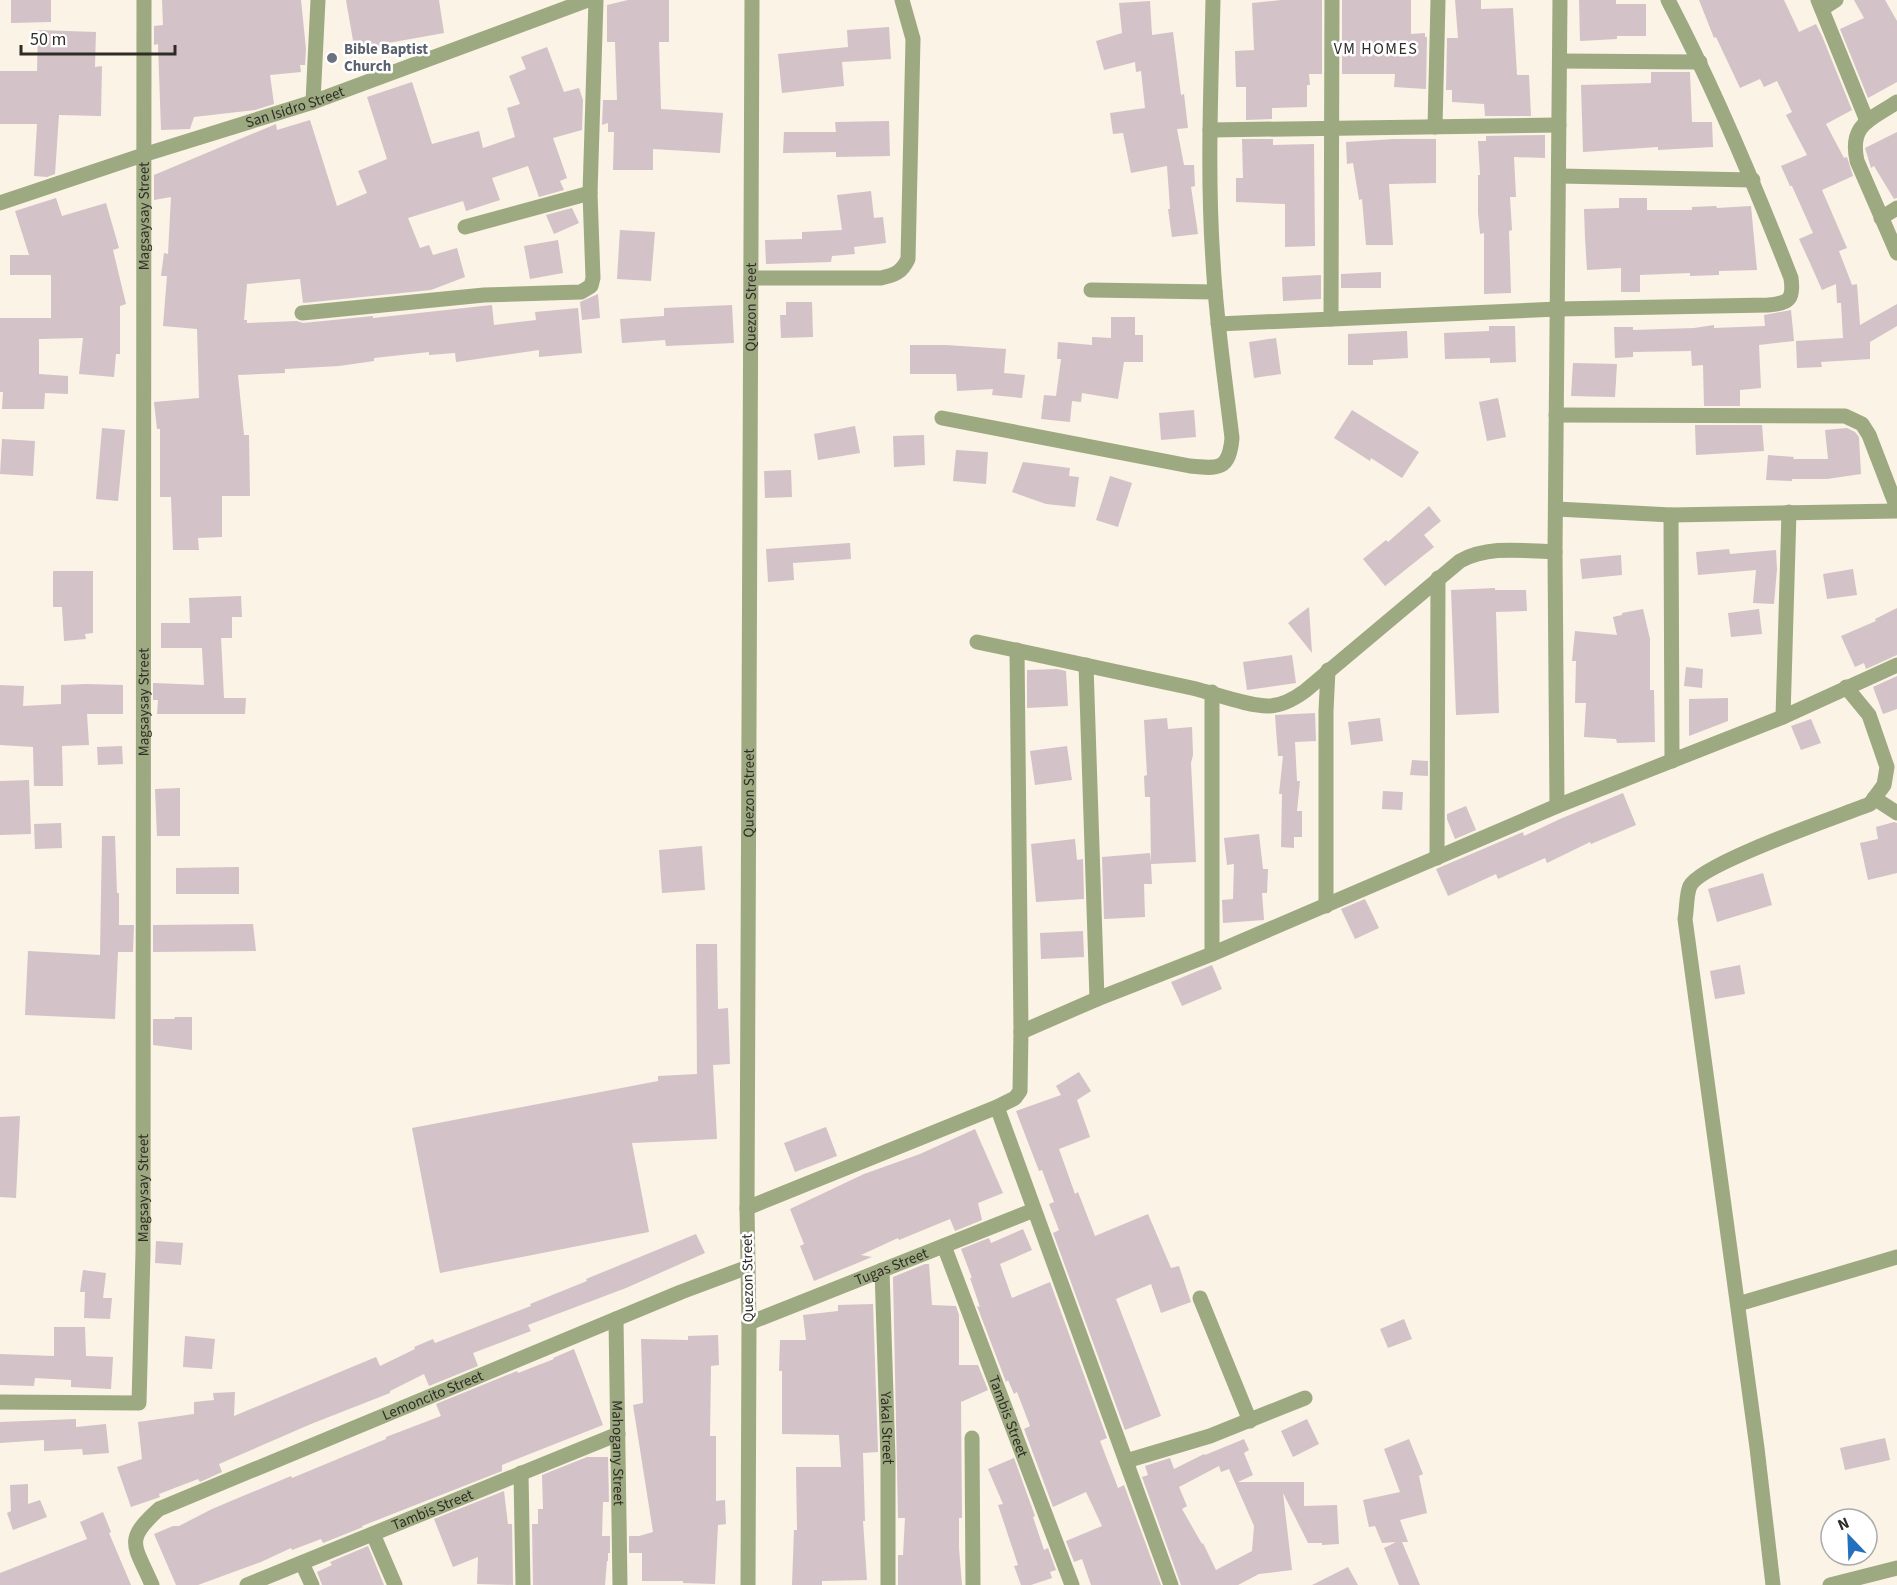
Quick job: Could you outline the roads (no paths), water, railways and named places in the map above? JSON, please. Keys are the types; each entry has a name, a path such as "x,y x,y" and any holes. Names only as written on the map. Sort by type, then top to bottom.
{"street":[{"name":"Magsaysay Street","path":"0,1402 139,1403 142,1252 144,0"},
{"path":"313,102 318,0"},
{"name":"San Isidro Street","path":"0,203 313,102 588,0"},
{"path":"302,313 484,295 581,292 591,286 593,278 590,193 596,0"},
{"name":"Quezon Street","path":"748,1585 747,1208 752,0"},
{"path":"751,278 881,278 895,275 903,269 908,259 914,39 902,0"},
{"path":"942,418 1190,466 1218,467 1225,463 1231,453 1232,438 1215,292 1210,130 1213,0"},
{"path":"1331,319 1332,0"},
{"path":"1435,127 1438,0"},
{"path":"1557,806 1555,552 1560,0"},
{"path":"1218,324 1558,309 1782,304 1790,298 1793,290 1791,278 1753,180 1700,62 1668,0"},
{"path":"1836,0 1820,5 1867,121"},
{"path":"1560,61 1700,62"},
{"path":"1897,102 1867,121 1857,131 1854,146 1857,161 1897,253"},
{"path":"1210,130 1559,124"},
{"path":"1559,176 1753,180"},
{"path":"465,227 590,193"},
{"path":"1881,218 1897,208"},
{"path":"1091,290 1215,292"},
{"path":"1556,414 1845,416 1862,424 1869,435 1897,510 1671,514 1557,509"},
{"path":"1783,717 1789,512"},
{"path":"1671,514 1672,761"},
{"path":"978,642 1267,706 1281,704 1305,691 1438,578 1474,553 1490,550 1555,552"},
{"path":"1437,858 1438,578"},
{"path":"747,1208 997,1107 1015,1098 1020,1091 1017,650"},
{"path":"1086,665 1097,999"},
{"path":"1021,1032 1326,906 1557,806 1783,717 1897,665"},
{"path":"1326,906 1328,670"},
{"path":"1773,1585 1738,1304 1685,919 1690,886 1702,873 1729,859 1870,804 1884,785 1887,767 1869,715 1846,687"},
{"path":"1212,692 1212,954"},
{"path":"1874,798 1897,813"},
{"path":"997,1107 1171,1585"},
{"name":"Tugas Street","path":"749,1323 1034,1210"},
{"name":"Tambis Street","path":"944,1246 1072,1585"},
{"path":"1738,1304 1897,1257"},
{"name":"Lemoncito Street","path":"152,1585 135,1544 136,1534 142,1524 159,1509 616,1319 748,1267"},
{"name":"Yakal Street","path":"882,1270 888,1458 888,1585"},
{"path":"1200,1298 1250,1421"},
{"name":"Mahogany Street","path":"616,1319 620,1585"},
{"path":"1126,1461 1210,1436 1305,1398"},
{"name":"Tambis Street","path":"247,1585 618,1434"},
{"path":"972,1438 973,1585"},
{"path":"521,1473 523,1585"},
{"path":"373,1534 395,1585"},
{"path":"302,1563 312,1585"},
{"path":"1830,1585 1897,1568"}],"place":[{"name":"Bible Baptist Church","path":"332,58"}],"district":[{"name":"VM HOMES","path":"1376,49"}]}
